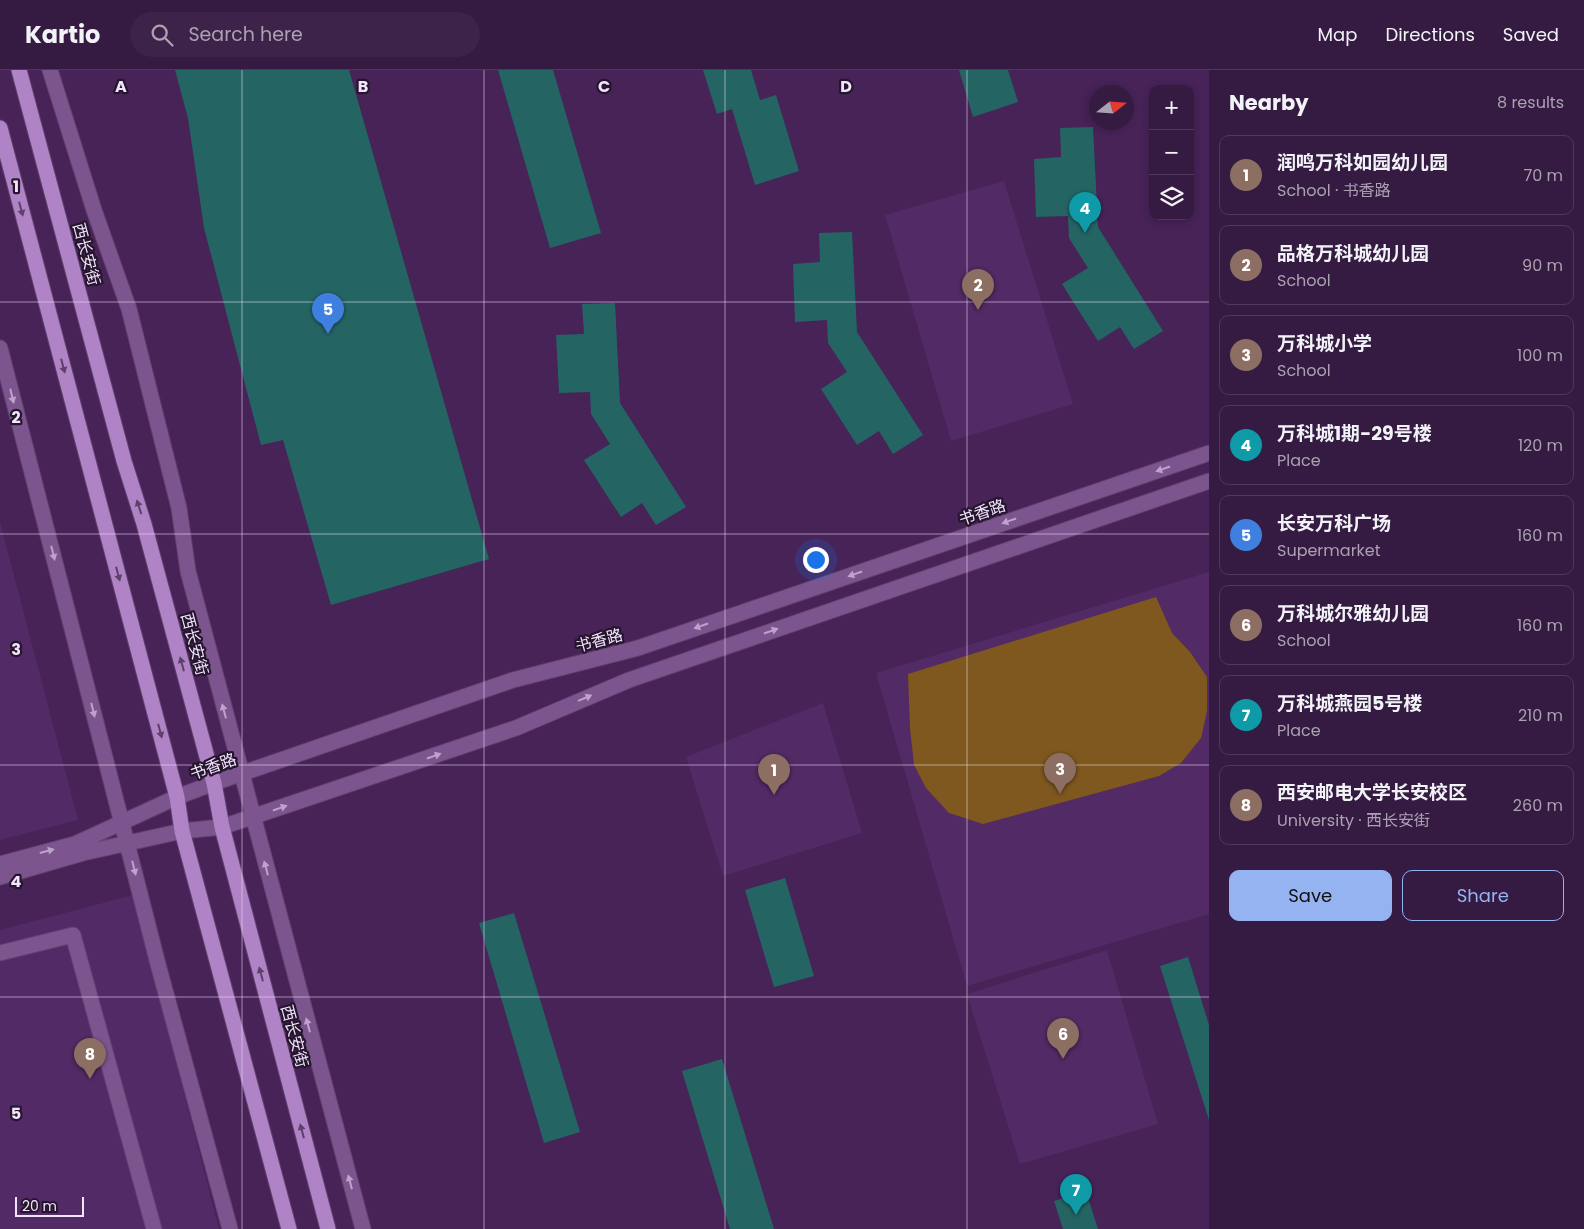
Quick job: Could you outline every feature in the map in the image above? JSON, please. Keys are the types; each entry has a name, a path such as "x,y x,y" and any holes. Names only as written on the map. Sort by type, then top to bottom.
{"main road":[{"name":"西长安街","path":"19,70 124,461 144,524 214,783 222,827 328,1229"},
{"path":"0,128 177,797 182,830 289,1229"}],"street":[{"path":"50,70 94,210 129,309 179,508 188,571 363,1229"},
{"path":"0,348 127,843 230,1229"},
{"name":"书香路","path":"0,864 75,844 177,797 214,783 513,680 638,648 1209,453"},
{"path":"0,877 83,853 182,830 222,827 253,817 516,728 629,680 1209,481"},
{"path":"0,953 73,935 154,1229"}],"shaded area":[{"path":"1004,181 1073,404 951,441 885,215"},
{"path":"0,522 78,820 0,840"},
{"path":"1209,572 1209,914 967,986 876,673"},
{"path":"1156,597 1172,633 1190,652 1207,677 1207,711 1201,738 1181,763 1159,776 983,824 949,813 926,788 914,765 910,728 908,674"},
{"path":"823,703 862,833 723,876 686,757"},
{"path":"133,895 219,1229 0,1229 0,930"},
{"path":"1107,950 1158,1124 1020,1164 967,994"}],"building":[{"path":"175,70 349,70 489,559 331,605 283,440 261,445 204,228 188,118"},
{"path":"498,70 553,70 601,233 550,248"},
{"path":"703,70 751,70 760,100 776,95 799,171 755,185 732,109 717,114"},
{"path":"959,70 1008,70 1018,102 973,117"},
{"path":"1089,127 1089,130 1093,130 1098,227 1163,331 1134,349 1120,327 1098,341 1062,284 1088,268 1069,238 1068,216 1036,217 1034,159 1061,157 1060,128"},
{"path":"852,232 857,332 923,435 893,454 879,431 857,445 821,389 847,372 828,343 827,320 795,322 793,264 820,262 819,233"},
{"path":"615,303 620,403 686,507 656,525 642,503 621,517 584,460 610,444 591,414 590,392 559,393 556,335 584,334 582,304"},
{"path":"785,878 814,976 774,987 745,890"},
{"path":"514,913 580,1132 544,1143 479,923"},
{"path":"1188,957 1209,1025 1209,1120 1160,966"},
{"path":"722,1059 774,1229 730,1229 682,1071"},
{"path":"1086,1191 1098,1229 1063,1229 1054,1201"}],"place":[{"name":"万科城1期-29号楼","path":"1085,233"},
{"name":"品格万科城幼儿园","path":"978,310"},
{"name":"长安万科广场","path":"328,334"},
{"name":"万科城小学","path":"1060,794"},
{"name":"润鸣万科如园幼儿园","path":"774,795"},
{"name":"万科城尔雅幼儿园","path":"1063,1059"},
{"name":"西安邮电大学长安校区","path":"90,1079"},
{"name":"万科城燕园5号楼","path":"1076,1215"}]}
